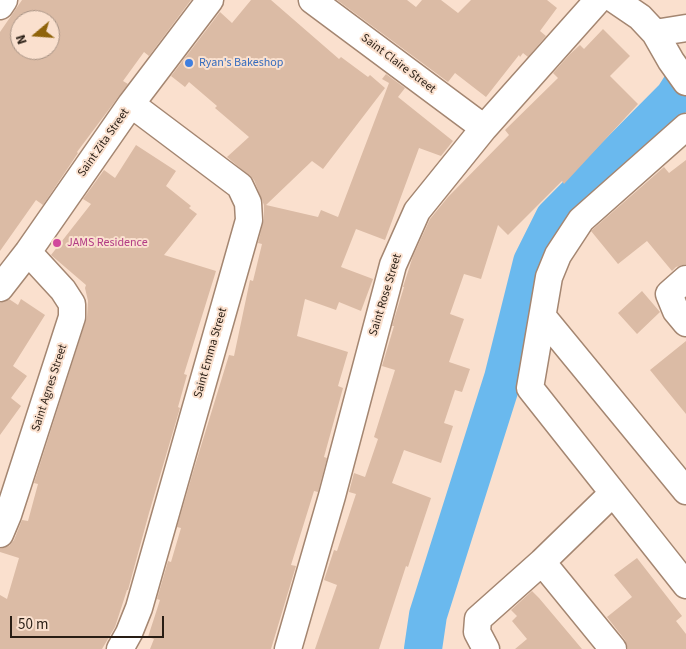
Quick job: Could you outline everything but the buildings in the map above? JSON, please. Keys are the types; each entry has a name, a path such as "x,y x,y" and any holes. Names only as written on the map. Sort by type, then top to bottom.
{"street":[{"path":"0,6 4,0"},
{"name":"Saint Zita Street","path":"0,288 28,252 131,104 210,0"},
{"name":"Saint Claire Street","path":"312,0 484,128"},
{"name":"Saint Rose Street","path":"288,649 332,496 392,265 417,211 484,128 598,0"},
{"path":"615,0 640,17 655,34 686,82"},
{"path":"655,34 686,28"},
{"name":"Saint Emma Street","path":"120,649 139,608 249,220 248,203 240,186 131,104"},
{"path":"686,126 581,220 558,255 549,277 530,388 686,586"},
{"name":"Saint Agnes Street","path":"0,534 23,470 72,317 72,304 63,290 28,252"},
{"path":"686,279 668,294 676,311 686,323"},
{"path":"543,317 686,491"},
{"path":"486,649 477,632 478,619 542,562 614,493"},
{"path":"542,562 613,649"}],"waterway":[{"path":"423,649 428,615 503,378 532,262 554,218 674,97 686,78"}],"place":[{"name":"Ryan's Bakeshop","path":"189,63"},
{"name":"JAMS Residence","path":"57,243"}]}
